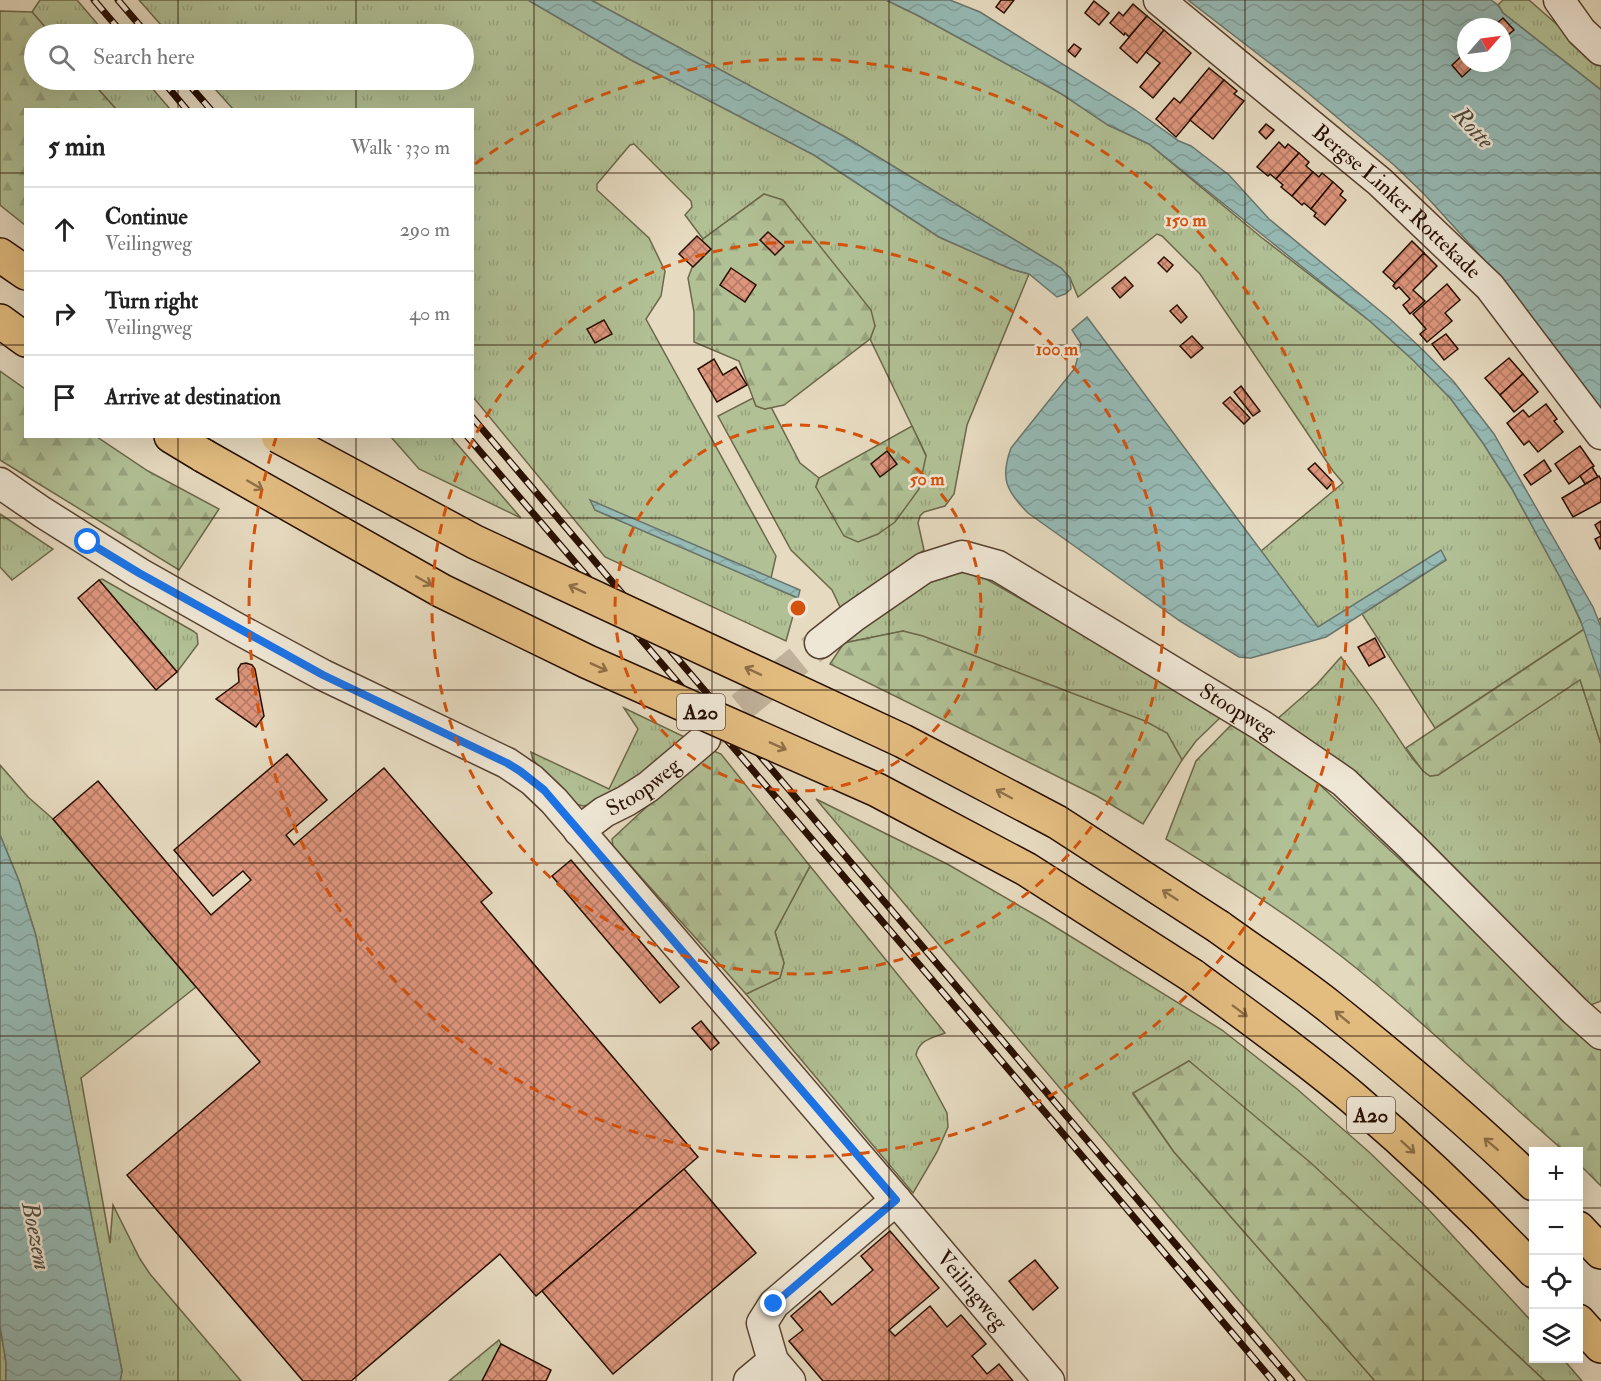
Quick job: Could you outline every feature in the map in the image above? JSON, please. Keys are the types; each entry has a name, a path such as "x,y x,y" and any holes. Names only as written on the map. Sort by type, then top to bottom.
{"highway":[{"path":"0,255 24,272"},
{"path":"0,321 24,339"},
{"name":"A20","path":"174,438 442,591 588,662 877,790 1026,869 1193,976 1352,1097 1420,1158 1529,1267"},
{"name":"A20","path":"282,438 475,542 903,741 1057,822 1219,927 1329,1006 1431,1091 1529,1180"},
{"path":"1583,1233 1601,1252"},
{"path":"1583,1326 1601,1346"}],"street":[{"name":"Bergse Linker Rottekade","path":"1159,0 1380,182 1490,287 1601,434"},
{"path":"1559,0 1581,31 1601,50"},
{"name":"Veilingweg","path":"0,483 139,573 238,629 323,675 514,767 544,790 1049,1381"},
{"name":"Stoopweg","path":"820,643 853,616 924,568 962,556 998,566 1261,725 1344,782 1601,1034"},
{"name":"Stoopweg","path":"579,831 604,812 648,787 705,739"},
{"path":"749,1381 782,1371 762,1323 774,1304 896,1200"}],"green space":[{"path":"40,0 77,0 97,24 42,24 32,12"},
{"path":"139,0 528,0 631,60 814,155 939,237 1011,269 1029,274 967,425 954,494 945,506 924,512 920,516 918,523 924,550 841,609 832,590 791,550 718,416 753,398 756,406 765,409 771,407 800,463 819,478 816,487 926,455 870,339 875,326 764,194 703,239 685,215 692,207 691,201 634,144 630,145 597,184 597,190 649,238 665,271 661,296 646,319 776,556 771,578 591,501 595,510 798,598 786,641 605,557 474,398 474,108 232,108 216,90 474,90 474,24 160,24"},
{"path":"591,0 886,0 1060,93 1108,125 1149,144 1261,237 1371,322 1451,399 1483,443 1512,489 1561,579 1584,629 1435,728 1362,614 1446,560 1441,551 1318,628 1261,551 1343,483 1200,274 1162,236 1157,234 1078,297 1070,278 1061,268 845,137"},
{"path":"1503,0 1529,0 1601,63 1601,90 1503,13 1498,5"},
{"path":"0,11 32,12 42,24 24,24 24,90 99,90 115,108 24,108 24,224 0,205"},
{"path":"99,90 154,90 169,108 115,108"},
{"path":"764,194 783,200 871,310 875,326 870,339 784,405 765,409 756,406 739,361 694,342 694,312 688,278 703,239"},
{"path":"0,371 24,388 24,438 98,438 148,471 219,509 179,570 0,460"},
{"path":"912,426 926,456 919,489 895,522 878,534 858,542 844,536 816,487 819,478"},
{"path":"392,438 452,438 521,518 419,469"},
{"path":"0,514 53,549 12,580 0,567"},
{"path":"972,571 1223,715 1196,741 1182,760 1167,733 903,631 844,643 875,615 933,577"},
{"path":"102,579 197,634 198,644 177,672 99,580"},
{"path":"1601,618 1601,744 1580,680 1438,775 1430,776 1423,771 1406,748"},
{"path":"903,631 923,636 1145,721 1167,733 1182,760 1143,824 1097,796 830,664 844,643"},
{"path":"1341,657 1412,758 1430,776 1438,775 1580,679 1601,744 1601,1001 1588,1006 1275,721 1317,684"},
{"path":"624,708 693,741 594,804 583,806 576,804 533,760 531,752 609,789 638,729"},
{"path":"1234,722 1304,770 1601,1047 1601,1186 1583,1168 1583,1147 1560,1147 1426,1027 1341,956 1277,909 1166,839 1196,761"},
{"path":"709,749 721,754 810,866 775,932 784,963 780,978 746,994 613,846 612,839"},
{"path":"0,765 28,797 53,819 196,987 81,1078 110,1243 113,1205 150,1274 241,1381 120,1381 122,1371 36,936 19,881 0,835"},
{"path":"816,799 949,865 1044,920 1222,1030 1297,1089 1369,1152 1428,1209 1529,1319 1529,1363 1566,1363 1582,1381 1545,1381 1426,1270 1189,1061 1133,1094 1174,1152 1375,1381 1307,1381"},
{"path":"810,866 945,1033 923,1043 916,1055 947,1113 948,1127 937,1152 913,1193 746,994 780,978 784,963 775,932"},
{"path":"1189,1061 1311,1163 1545,1381 1375,1381 1174,1152 1133,1093"},
{"path":"0,1326 6,1362 6,1381 0,1381"},
{"path":"499,1340 501,1344 482,1381 449,1381"}],"water":[{"path":"528,0 591,0 845,137 1061,268 1070,278 1071,289 1057,297 1029,274 1011,269 939,237 814,155 631,60"},
{"path":"886,0 950,0 980,12 1134,109 1179,141 1191,146 1229,175 1269,219 1391,320 1424,351 1454,382 1494,434 1593,607 1601,627 1601,680 1580,619 1512,489 1483,443 1451,399 1414,361 1371,322 1149,144 1108,125 1060,93"},
{"name":"Rotte","path":"1188,0 1491,0 1509,18 1457,18 1457,72 1511,72 1511,19 1601,90 1601,410 1487,263 1425,195 1394,165 1302,88"},
{"path":"1087,317 1318,627 1441,550 1446,560 1326,637 1251,658 1239,657 1180,621 1028,513 1007,484 1006,468 1011,448 1075,368 1081,344 1072,330"},
{"path":"590,500 800,590 798,598 595,510"},
{"name":"Boezem","path":"0,835 19,881 36,936 122,1371 120,1381 6,1381 6,1362 0,1326"}],"building":[{"path":"1001,0 1014,0 1004,13 996,7"},
{"path":"1094,1 1109,13 1099,25 1085,13"},
{"path":"1133,4 1147,16 1129,37 1110,23 1119,12 1123,16"},
{"path":"1147,16 1164,30 1137,63 1120,48"},
{"path":"1164,30 1191,53 1153,98 1140,87 1160,63 1146,52"},
{"path":"1074,44 1081,49 1075,57 1068,51"},
{"path":"1457,60 1457,71 1452,65"},
{"path":"1209,68 1224,80 1176,137 1156,119 1174,98 1180,103"},
{"path":"1458,72 1467,72 1462,77"},
{"path":"1224,80 1237,91 1234,94 1244,101 1213,139 1190,120"},
{"path":"1266,124 1274,130 1266,139 1259,132"},
{"path":"1279,142 1285,148 1288,144 1299,153 1276,179 1257,167"},
{"path":"1299,153 1309,162 1306,166 1313,172 1292,196 1281,187 1283,185 1276,179"},
{"path":"1313,172 1319,177 1322,173 1333,182 1311,209 1292,196"},
{"path":"1333,182 1343,191 1340,195 1346,200 1325,225 1314,216 1316,213 1311,209"},
{"path":"768,232 784,246 775,255 760,240"},
{"path":"697,236 711,249 693,267 679,254"},
{"path":"1412,241 1424,253 1395,283 1383,272"},
{"path":"1424,253 1437,266 1413,290 1425,301 1410,314 1403,305 1410,299 1399,287 1396,289 1393,286"},
{"path":"1164,257 1173,265 1167,272 1158,263"},
{"path":"731,268 756,285 745,302 720,285"},
{"path":"1125,277 1133,286 1120,298 1112,288"},
{"path":"1447,284 1460,300 1445,313 1452,321 1427,342 1420,334 1426,329 1413,314"},
{"path":"1177,305 1187,317 1181,323 1170,311"},
{"path":"604,320 612,334 595,343 587,329"},
{"path":"1446,334 1458,349 1444,360 1432,344"},
{"path":"1192,336 1203,348 1191,358 1180,346"},
{"path":"1509,358 1523,374 1500,395 1485,378"},
{"path":"714,359 723,375 736,367 747,385 717,402 698,369"},
{"path":"1523,374 1538,392 1514,412 1500,395"},
{"path":"1241,386 1260,411 1253,416 1234,392"},
{"path":"1230,397 1250,418 1244,424 1223,403"},
{"path":"1546,404 1557,419 1554,421 1563,432 1538,452 1529,441 1524,445 1507,423 1523,410 1529,417"},
{"path":"1580,446 1594,466 1569,484 1555,464"},
{"path":"887,451 897,464 880,477 871,464"},
{"path":"1544,460 1551,471 1531,485 1524,475"},
{"path":"1315,463 1333,482 1327,489 1308,469"},
{"path":"1592,467 1598,477 1585,484 1580,476"},
{"path":"1599,476 1601,502 1573,517 1562,498"},
{"path":"1601,521 1601,536 1595,525"},
{"path":"1601,536 1601,548 1600,549 1595,539"},
{"path":"99,580 177,672 156,690 78,598"},
{"path":"1375,638 1385,657 1369,666 1358,647"},
{"path":"246,663 255,669 264,716 256,727 216,699 239,682 238,669 241,664"},
{"path":"287,754 327,800 286,835 294,845 384,768 492,893 481,902 698,1157 536,1296 500,1254 351,1381 303,1381 127,1175 260,1062 53,819 98,781 211,915 251,880 243,871 213,896 174,850"},
{"path":"571,860 679,987 660,1003 552,876"},
{"path":"701,1021 719,1043 711,1050 692,1028"},
{"path":"684,1169 756,1253 613,1374 542,1291"},
{"path":"890,1231 939,1288 889,1330 895,1336 930,1306 947,1327 961,1315 986,1344 972,1356 987,1374 999,1364 1013,1381 823,1381 789,1341 803,1330 791,1316 820,1291 832,1305 873,1270 861,1256"},
{"path":"1035,1260 1058,1288 1033,1310 1009,1281"},
{"path":"501,1344 551,1370 546,1381 482,1381"}],"tunnel":[{"path":"707,737 820,643"}],"railway":[{"path":"94,0 114,24"},
{"path":"118,0 138,24"},
{"path":"170,90 185,108"},
{"path":"194,90 209,108"},
{"path":"474,419 1292,1381"},
{"path":"469,438 1273,1381"}],"route":[{"path":"88,542 139,573 323,675 507,763 544,790 896,1200 774,1304"}]}
